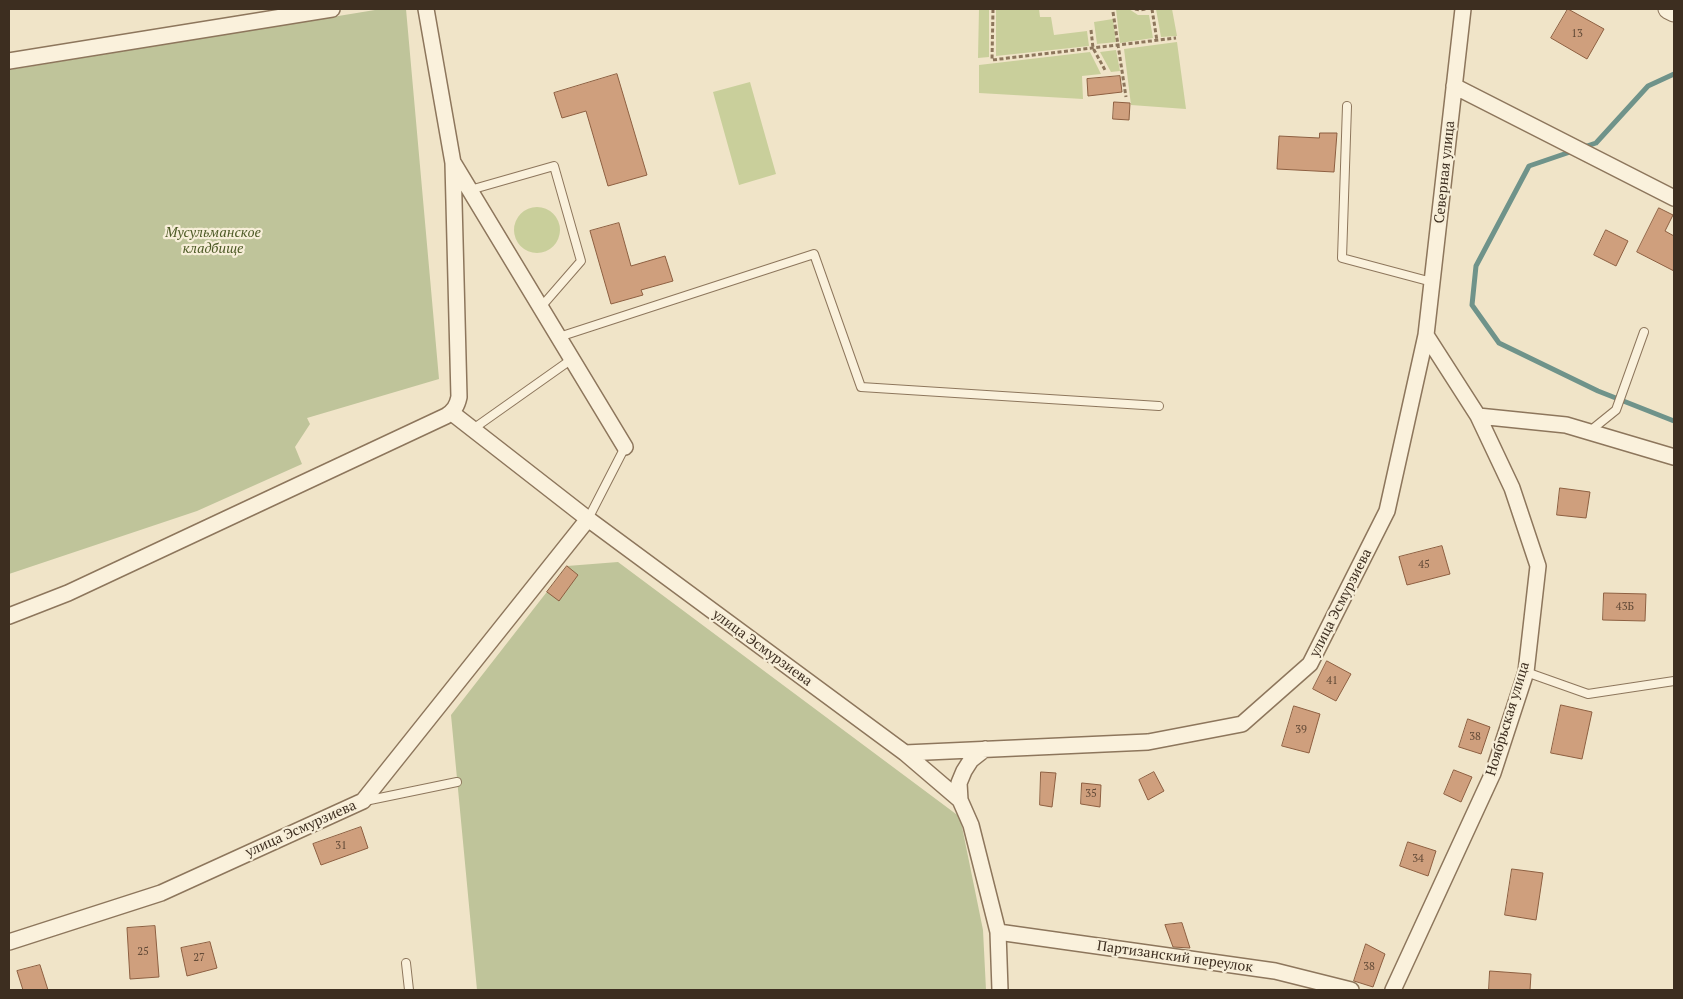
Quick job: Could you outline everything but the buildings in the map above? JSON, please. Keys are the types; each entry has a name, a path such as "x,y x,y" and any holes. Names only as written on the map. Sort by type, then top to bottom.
{"street":[{"path":"9,61 332,9"},
{"path":"9,616 68,594 452,413 458,405 453,163 426,9"},
{"name":"Северная улица","path":"1426,335 1463,9"},
{"path":"1668,9 1674,12"},
{"path":"1454,86 1674,198"},
{"path":"453,163 626,447"},
{"name":"Ноябрьская улица","path":"1393,990 1494,773 1526,672 1538,566 1512,488 1478,416 1426,335"},
{"name":"улица Эсмурзиева","path":"9,942 160,893 363,801 588,519 905,753 1148,742 1242,724 1310,664 1387,511 1426,335"},
{"path":"452,413 588,519"},
{"path":"1478,416 1566,425 1674,457"},
{"path":"985,749 971,760 964,771 960,783 960,800 971,825 998,932 1000,990"},
{"path":"905,753 960,800"},
{"name":"Партизанский переулок","path":"998,932 1275,971 1351,990"}],"lane":[{"path":"1347,106 1342,258 1432,282"},
{"path":"470,190 554,166 581,261 541,307"},
{"path":"559,337 814,254 861,387 1159,406"},
{"path":"1590,431 1616,410 1644,332"},
{"path":"473,430 572,359"},
{"path":"588,519 626,447"},
{"path":"1526,672 1588,694 1674,681"},
{"path":"363,801 457,782"},
{"path":"406,963 409,990"}],"path":[{"path":"993,9 992,60 1176,38"},
{"path":"1135,9 1146,9"},
{"path":"1152,9 1157,41"},
{"path":"1113,12 1126,97"},
{"path":"1091,30 1093,48 1105,70"}],"green space":[{"name":"Мусульманское кладбище","path":"381,9 406,9 439,379 307,418 310,424 295,447 302,464 197,511 9,574 9,70"},
{"path":"979,9 989,9 989,57 978,58"},
{"path":"996,9 1039,9 1040,17 1051,17 1054,35 1087,31 1089,46 996,56"},
{"path":"1116,9 1129,9 1138,15 1149,15 1153,38 1120,43"},
{"path":"1156,9 1172,9 1177,36 1161,37"},
{"path":"1113,19 1116,42 1097,44 1094,22"},
{"path":"1177,42 1186,109 1131,105 1124,49"},
{"path":"1116,50 1120,71 1111,72 1100,52"},
{"path":"1090,52 1101,74 1082,76 1083,99 979,93 979,65"},
{"path":"750,82 776,174 739,185 713,92"},
{"path":"533,207 541,207 550,211 556,217 560,230 556,243 550,249 541,253 533,253 524,249 518,243 514,234 514,226 518,217 524,211"},
{"path":"618,562 960,817 983,930 986,990 477,990 451,715 567,566"}],"waterway":[{"path":"1584,147 1596,143 1648,86 1674,74"},
{"path":"1573,151 1529,166 1476,266 1472,305 1499,343 1598,391 1674,421"}]}
